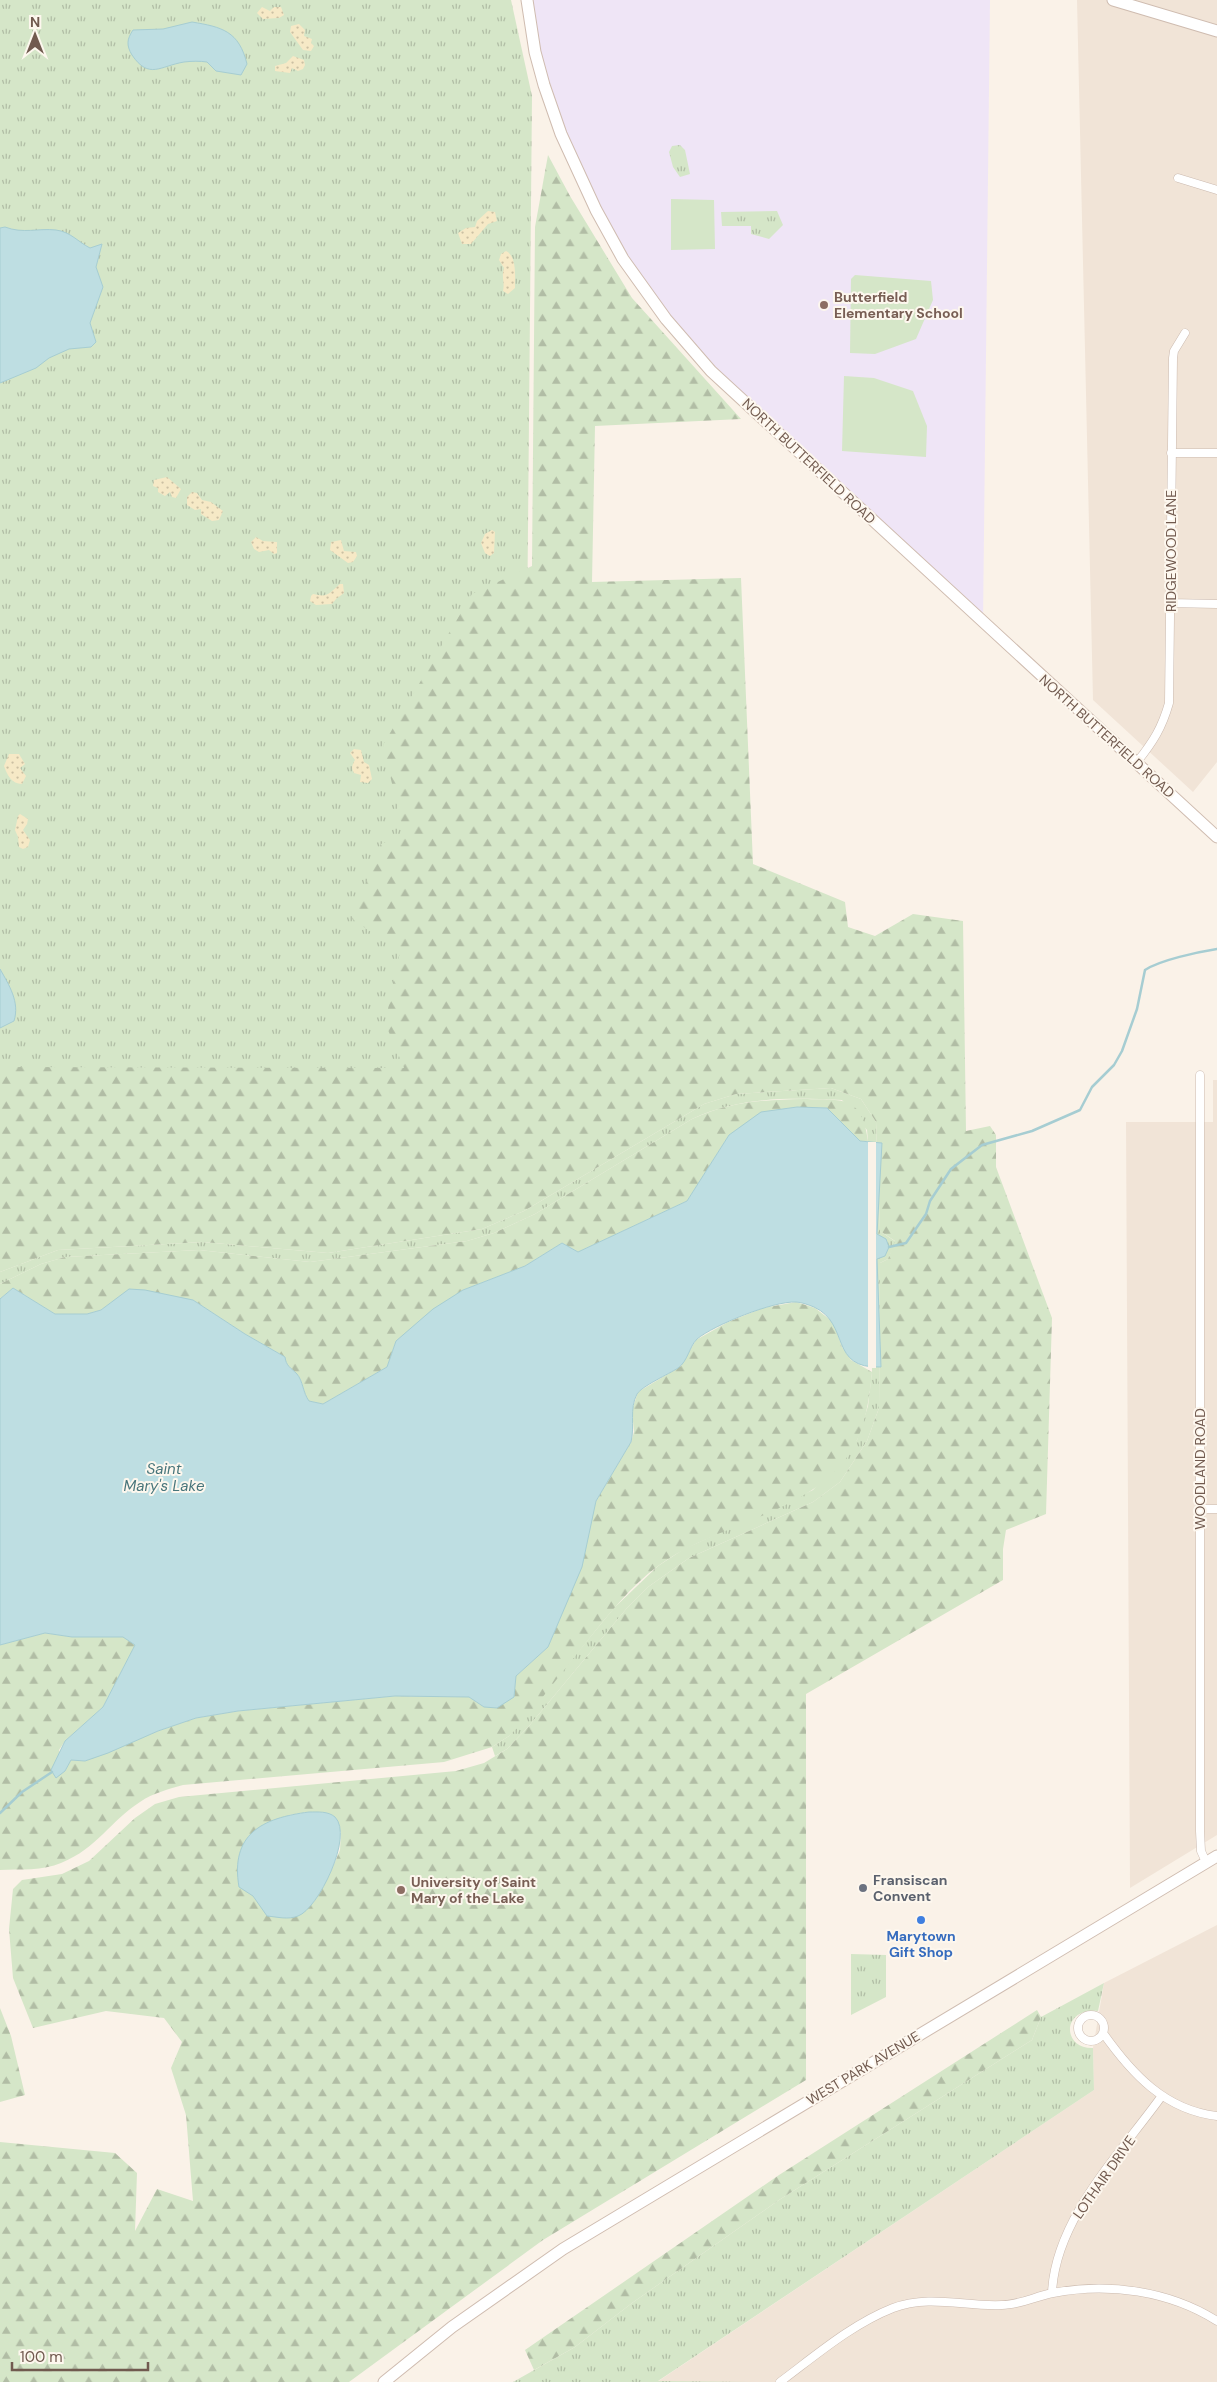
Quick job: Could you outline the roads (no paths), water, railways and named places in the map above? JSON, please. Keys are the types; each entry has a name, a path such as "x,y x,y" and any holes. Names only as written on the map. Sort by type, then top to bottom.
{"main road":[{"name":"NORTH BUTTERFIELD ROAD","path":"527,0 535,52 561,134 611,240 666,319 711,371 1217,837"},
{"path":"1113,0 1217,31"},
{"name":"WEST PARK AVENUE","path":"384,2382 452,2327 512,2283 611,2219 1217,1856"}],"street":[{"path":"1178,178 1217,190"},
{"name":"RIDGEWOOD LANE","path":"1137,762 1155,741 1165,719 1169,703 1172,358 1185,333"},
{"path":"1171,453 1217,453"},
{"path":"1170,603 1217,604"},
{"name":"WOODLAND ROAD","path":"1200,1076 1200,1831 1201,1851 1206,1862"},
{"path":"1200,1509 1217,1509"},
{"path":"1103,2033 1130,2070 1161,2097 1186,2110 1217,2116"},
{"name":"LOTHAIR DRIVE","path":"1052,2293 1057,2261 1079,2210 1161,2097"},
{"path":"780,2382 870,2319 894,2308 933,2300 990,2306 1020,2303 1052,2293 1083,2289 1124,2290 1154,2295 1182,2304 1217,2321"}],"water":[{"path":"192,22 228,32 234,38 244,53 247,64 241,75 216,71 207,62 202,61 184,62 150,69 138,63 132,55 128,42 133,30 163,29"},
{"path":"5,227 18,230 61,231 90,248 102,244 96,267 103,287 90,323 96,342 91,347 69,349 49,358 36,368 0,383 0,228"},
{"path":"0,969 13,994 16,1007 14,1021 0,1028"},
{"name":"Saint Mary's Lake","path":"797,1107 827,1108 860,1141 882,1143 877,1234 886,1239 889,1247 885,1256 877,1259 881,1367 864,1366 853,1361 841,1344 833,1324 825,1315 814,1307 798,1302 773,1305 744,1315 716,1327 697,1339 678,1368 644,1387 637,1394 633,1406 631,1442 596,1501 582,1567 548,1647 516,1676 514,1697 497,1708 484,1707 469,1697 395,1696 238,1711 196,1718 158,1731 85,1761 71,1760 65,1771 56,1778 51,1770 65,1741 103,1707 135,1645 123,1637 72,1637 45,1633 0,1645 0,1299 13,1288 55,1314 87,1314 101,1310 129,1289 145,1290 193,1300 245,1334 285,1357 288,1365 299,1377 309,1401 323,1404 387,1367 396,1341 433,1309 463,1290 525,1266 562,1243 578,1252 687,1201 729,1135 761,1112"},
{"path":"309,1812 323,1812 332,1815 340,1826 337,1855 331,1871 324,1887 306,1911 290,1918 267,1916 253,1896 239,1887 237,1869 240,1854 245,1842 253,1832 264,1824"}],"waterway":[{"path":"889,1247 906,1243 926,1214 930,1201 951,1169 982,1145 1032,1131 1080,1110 1092,1087 1114,1065 1122,1051 1137,1009 1145,970 1169,960 1217,949"},
{"path":"0,1813 22,1792 52,1772"}],"place":[{"name":"Butterfield Elementary School","path":"824,305"},
{"name":"Fransiscan Convent","path":"863,1888"},
{"name":"University of Saint Mary of the Lake","path":"401,1890"},
{"name":"Marytown Gift Shop","path":"921,1920"}]}
